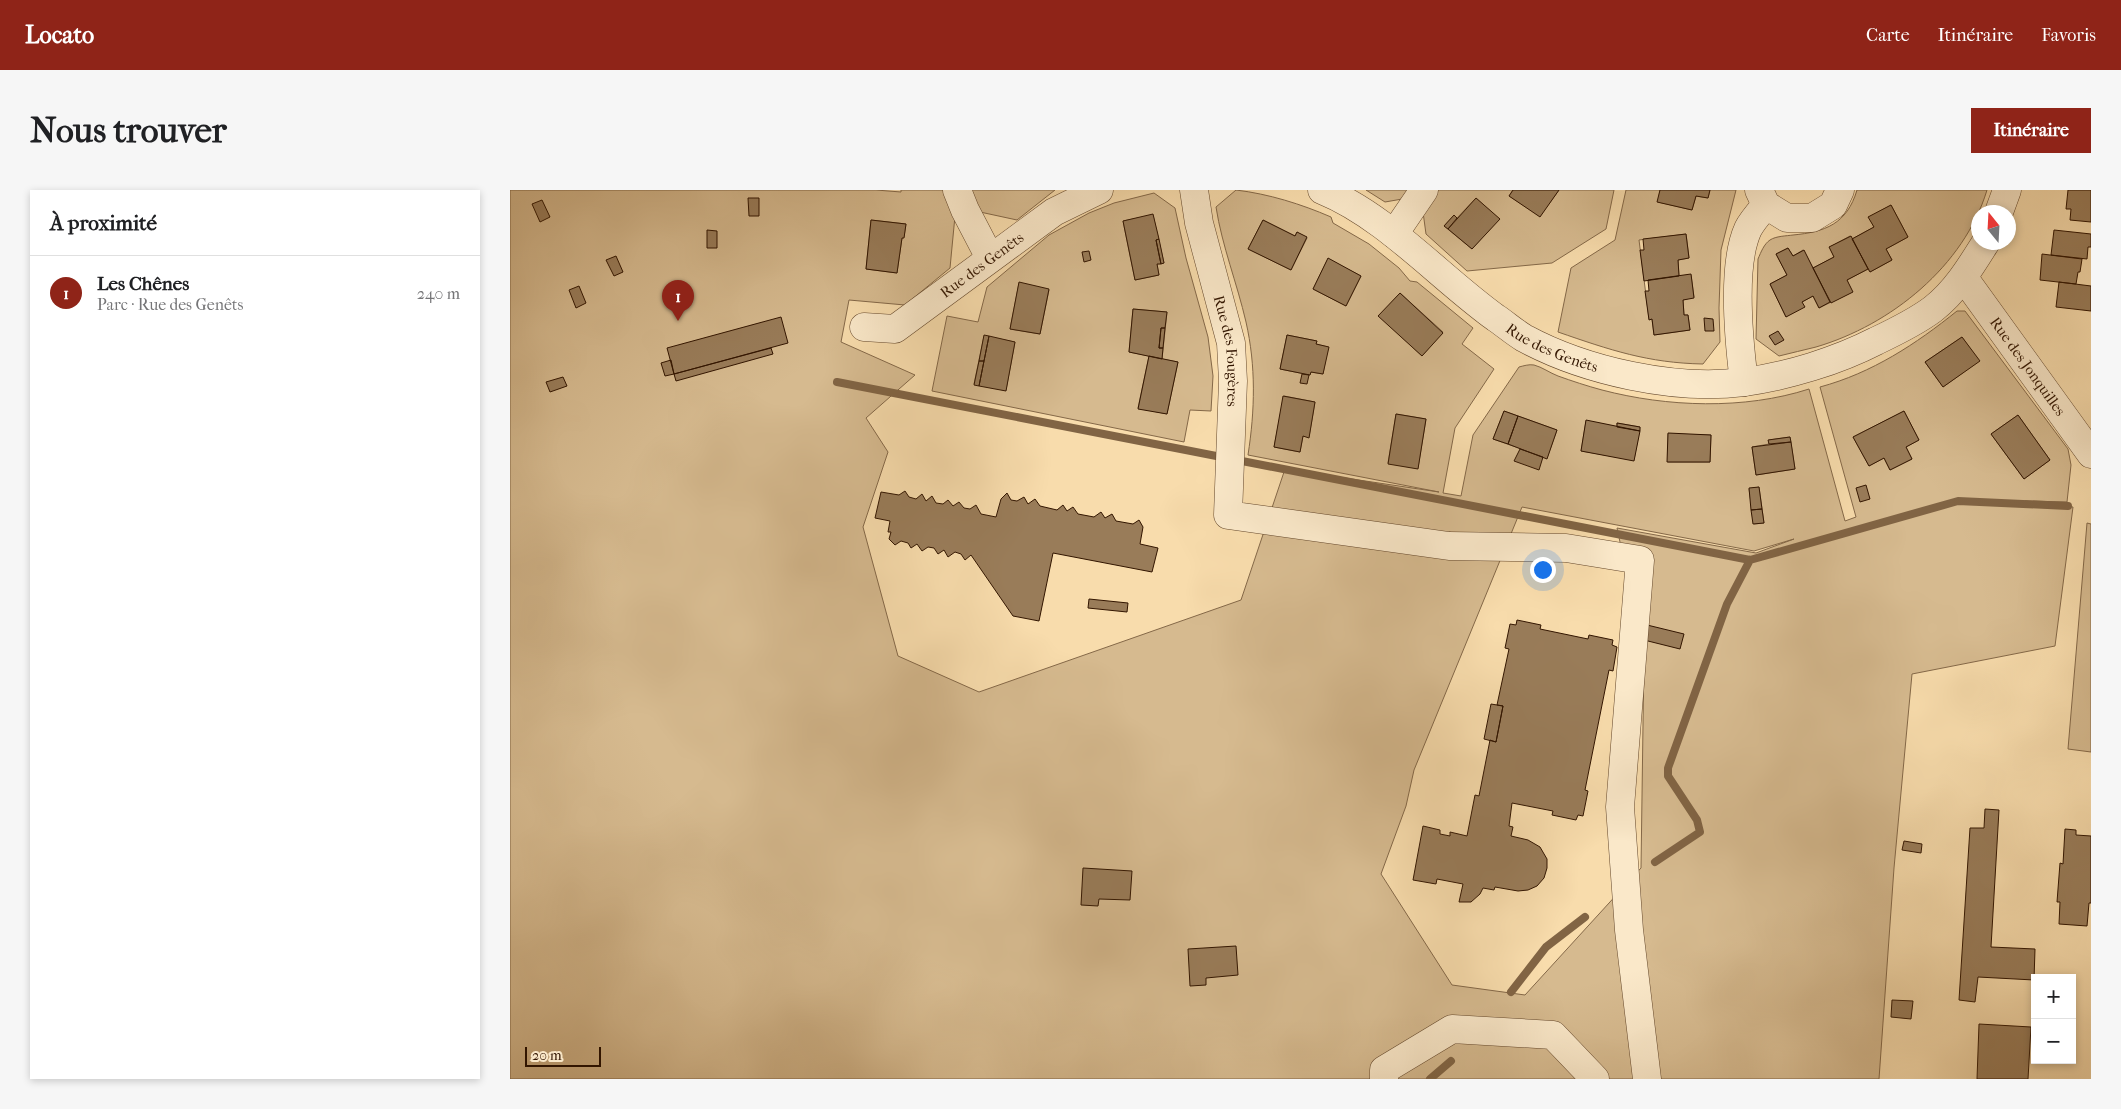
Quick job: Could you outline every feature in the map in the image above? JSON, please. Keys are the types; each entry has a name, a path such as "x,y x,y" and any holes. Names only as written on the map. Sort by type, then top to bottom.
{"street":[{"path":"957,190 965,210 990,258"},
{"name":"Rue des Genêts","path":"864,327 895,329 1054,212 1099,190"},
{"name":"Rue des Fougères","path":"1194,190 1198,222 1231,343 1234,381 1228,515 1449,546 1566,548 1640,560 1620,807 1629,930 1647,1079"},
{"name":"Rue des Genêts","path":"1322,190 1340,197 1394,234 1479,306 1524,338 1570,358 1613,372 1659,381 1704,384 1744,382 1808,367 1854,352 1891,334 1934,308 1964,278 1981,250"},
{"path":"1394,234 1424,190"},
{"path":"1744,382 1738,340 1739,259 1748,229 1763,197 1787,218 1812,218 1833,205 1840,190"},
{"path":"2002,205 2007,190"},
{"name":"Rue des Jonquilles","path":"1964,278 2091,454"},
{"path":"1384,1079 1384,1070 1452,1029 1553,1035 1595,1079"}],"shaded area":[{"path":"510,190 876,190 901,192 901,190 946,190 955,216 950,268 905,305 849,300 841,342 915,375 866,418 888,452 863,527 898,656 979,692 1241,600 1285,469 1439,492 1248,455 1253,405 1252,355 1246,322 1222,236 1216,207 1236,190 1285,200 1331,217 1333,223 1369,244 1399,268 1410,281 1417,282 1473,328 1462,344 1494,369 1455,428 1443,493 1461,496 1473,435 1519,367 1532,365 1558,376 1602,390 1627,396 1679,403 1732,403 1784,396 1809,389 1845,521 1856,517 1820,387 1875,366 1926,335 1957,311 1965,311 2068,449 2071,465 2067,502 2025,501 2073,507 2055,646 1912,674 1894,868 1879,1079 510,1079","holes":["871,220 906,224 904,237 902,238 897,273 866,269","1263,220 1295,236 1297,232 1307,238 1291,270 1248,249","1328,259 1361,276 1346,306 1313,289","1400,293 1443,332 1422,356 1379,316","1287,335 1317,341 1316,344 1328,347 1323,374 1311,372 1310,375 1280,369","1962,337 1979,361 1943,387 1925,362","1284,396 1315,402 1309,437 1303,436 1300,452 1274,447","1504,411 1557,430 1547,458 1493,439","1904,411 1919,440 1906,447 1912,459 1890,470 1884,458 1869,466 1853,437","1396,414 1426,419 1418,468 1388,463","2018,415 2050,460 2024,479 1991,434","1586,421 1617,427 1617,423 1640,427 1634,460 1581,451","1668,434 1711,435 1710,462 1668,462","1790,437 1795,469 1756,475 1752,447 1769,444 1769,440","1759,487 1764,523 1754,524 1749,489","1522,507 1754,551 1794,539 1756,553 1617,528 1644,654 1641,868 1525,995 1452,985 1381,874 1406,806 1414,770"]},
{"path":"969,190 1055,190 1017,220 980,212"},
{"path":"1366,190 1413,190 1408,198 1385,202"},
{"path":"1437,190 1513,190 1509,196 1540,216 1559,190 1614,190 1606,229 1552,263 1467,271 1426,234 1423,212","holes":["1476,198 1499,219 1472,249 1444,226 1454,215 1457,218"]},
{"path":"1626,190 1660,190 1658,202 1692,210 1696,196 1708,198 1710,190 1736,190 1721,250 1720,342 1703,364 1647,358 1558,332 1571,268 1615,240","holes":["1686,234 1689,258 1678,260 1679,276 1691,275 1694,297 1683,300 1684,315 1688,315 1690,330 1654,335 1652,319 1649,319 1639,240"]},
{"path":"1857,190 1987,190 1981,205 1971,205 1971,227 1961,244 1943,267 1921,289 1897,308 1871,324 1844,337 1816,347 1779,356 1756,339 1758,259 1770,240 1781,236 1805,234 1825,228 1841,218 1853,202","holes":["1891,205 1908,237 1886,249 1892,260 1870,272 1868,269 1847,280 1852,292 1819,308 1813,296 1802,302 1786,317 1770,284 1787,275 1776,254 1788,248 1793,256 1803,250 1813,268 1834,257 1830,247 1850,236 1852,239 1874,227 1869,217"]},
{"path":"1154,193 1175,208 1186,258 1208,337 1213,376 1211,411 1190,410 1184,442 932,391 947,316 978,322 987,287 1049,235 1089,213 1114,203","holes":["1153,215 1164,263 1157,264 1159,275 1135,280 1123,221","1019,283 1049,290 1040,334 1010,329","1133,309 1167,312 1162,359 1178,362 1167,414 1138,408 1149,356 1129,352","984,336 1015,342 1006,390 974,384"]},
{"path":"2087,523 2091,524 2091,752 2068,749"}],"building":[{"path":"1513,190 1559,190 1540,217 1509,196"},
{"path":"1660,190 1710,190 1708,198 1696,196 1692,210 1657,202"},
{"path":"2068,190 2091,190 2091,222 2070,220 2071,209 2066,209"},
{"path":"748,198 759,198 759,216 749,216"},
{"path":"1476,198 1500,219 1472,249 1448,229"},
{"path":"542,200 550,217 540,222 532,204"},
{"path":"1891,205 1908,237 1886,249 1892,260 1870,272 1852,239 1874,227 1868,217"},
{"path":"1153,214 1159,239 1156,240 1161,264 1157,264 1159,275 1135,280 1123,221"},
{"path":"1454,215 1457,218 1448,229 1444,226"},
{"path":"871,220 906,224 897,273 866,269"},
{"path":"1263,220 1295,236 1297,232 1307,237 1291,270 1248,249"},
{"path":"707,230 717,231 717,248 707,248"},
{"path":"2054,230 2091,234 2091,247 2088,247 2087,259 2051,255"},
{"path":"1686,234 1689,258 1678,260 1679,276 1644,281 1640,250 1644,250 1643,239"},
{"path":"1851,236 1868,269 1847,280 1853,292 1831,303 1813,268 1834,257 1829,247"},
{"path":"1159,239 1164,263 1161,264 1156,240"},
{"path":"1788,248 1793,256 1804,250 1830,302 1819,308 1813,296 1802,302 1805,307 1786,317 1770,284 1787,275 1776,254"},
{"path":"1089,251 1091,260 1084,262 1082,252"},
{"path":"2042,254 2082,259 2076,284 2040,280"},
{"path":"616,256 623,272 614,276 606,260"},
{"path":"1328,258 1361,276 1346,306 1313,289"},
{"path":"1691,274 1694,298 1683,300 1684,315 1688,315 1690,330 1654,335 1652,319 1649,320 1645,291 1649,291 1648,280"},
{"path":"1019,282 1049,289 1040,334 1010,329"},
{"path":"2059,282 2091,286 2091,311 2056,307"},
{"path":"579,286 586,303 576,308 569,290"},
{"path":"1400,293 1443,333 1422,356 1378,316"},
{"path":"1133,309 1167,312 1165,328 1161,328 1159,348 1163,348 1162,359 1129,352"},
{"path":"781,317 788,343 674,374 667,348"},
{"path":"1704,318 1713,319 1714,331 1705,331"},
{"path":"1161,328 1165,328 1163,348 1159,348"},
{"path":"1778,331 1784,340 1775,345 1769,336"},
{"path":"984,335 989,336 984,361 979,361"},
{"path":"1287,335 1317,341 1316,344 1329,347 1323,374 1311,372 1310,375 1280,369"},
{"path":"989,336 1015,342 1006,391 979,386"},
{"path":"1962,337 1980,361 1943,387 1925,362"},
{"path":"771,348 773,354 676,381 674,374"},
{"path":"1149,356 1178,362 1167,414 1138,409"},
{"path":"671,360 674,374 665,376 661,363"},
{"path":"979,361 984,361 979,386 974,385"},
{"path":"1302,374 1309,375 1307,384 1300,383"},
{"path":"563,377 567,386 550,392 546,382"},
{"path":"1283,396 1315,402 1309,438 1303,436 1300,452 1274,447"},
{"path":"1504,411 1518,416 1508,444 1493,439"},
{"path":"1904,411 1919,440 1906,447 1912,459 1890,470 1884,458 1869,466 1853,437"},
{"path":"1396,414 1426,419 1418,469 1388,464"},
{"path":"2018,415 2050,460 2024,479 1991,434"},
{"path":"1518,416 1557,430 1547,459 1508,444"},
{"path":"1586,420 1640,431 1634,461 1581,451"},
{"path":"1617,423 1640,427 1640,431 1617,427"},
{"path":"1668,433 1711,435 1710,462 1667,462"},
{"path":"1790,437 1791,442 1769,444 1768,440"},
{"path":"1791,442 1795,469 1756,475 1752,447"},
{"path":"1520,449 1543,457 1539,470 1514,461"},
{"path":"1866,485 1870,499 1860,502 1856,488"},
{"path":"1759,487 1762,509 1751,510 1749,488"},
{"path":"905,491 909,497 916,499 922,494 926,501 932,496 936,503 943,504 948,500 953,506 959,502 964,508 970,509 976,505 981,514 996,517 1001,499 1007,493 1011,500 1017,501 1024,497 1028,504 1035,499 1040,506 1057,510 1063,505 1067,511 1073,507 1078,514 1094,517 1101,512 1105,518 1112,514 1116,521 1133,524 1139,520 1143,527 1140,544 1158,548 1152,572 1053,553 1039,621 1013,616 971,555 965,560 961,554 955,552 948,557 944,550 938,554 934,548 928,547 922,551 917,544 911,548 908,543 901,541 895,545 889,539 891,532 888,532 890,521 875,518 881,492 899,495"},
{"path":"1762,509 1764,523 1753,524 1751,510"},
{"path":"1089,599 1128,603 1127,612 1088,608"},
{"path":"1517,620 1541,625 1540,629 1588,639 1589,635 1613,640 1612,645 1617,647 1613,671 1609,670 1585,790 1588,791 1583,816 1578,815 1576,820 1552,815 1553,811 1512,803 1509,826 1513,827 1511,836 1528,840 1540,847 1547,859 1544,878 1537,886 1528,890 1518,891 1495,887 1494,890 1483,888 1480,894 1471,902 1459,902 1463,884 1437,879 1436,884 1413,880 1423,826 1440,830 1440,834 1450,836 1450,832 1467,836 1475,795 1479,796 1490,740 1496,742 1503,706 1497,705 1509,649 1505,648 1510,624 1516,625"},
{"path":"1643,624 1684,634 1680,649 1640,639"},
{"path":"1491,704 1503,706 1496,742 1484,739"},
{"path":"1985,809 1999,810 1991,947 2035,949 2034,974 2031,974 2031,980 1978,977 1975,1002 1959,1000 1970,828 1984,828"},
{"path":"2065,829 2076,830 2076,835 2091,836 2091,903 2089,903 2087,926 2059,924 2060,902 2057,902 2060,863 2063,864"},
{"path":"1904,841 1922,844 1921,853 1902,850"},
{"path":"1083,868 1132,871 1130,900 1099,899 1098,906 1081,905"},
{"path":"1236,946 1238,975 1206,978 1206,985 1190,986 1188,949"},
{"path":"1892,1000 1913,1001 1911,1019 1891,1017"},
{"path":"1979,1024 2031,1027 2028,1079 1977,1079"}],"waterway":[{"path":"837,382 1750,560 1958,501 2068,506"},
{"path":"1655,862 1700,832 1697,820 1668,776 1668,768 1727,604 1750,560"},
{"path":"1511,992 1546,947 1585,917"},
{"path":"1430,1079 1451,1061"}],"place":[{"name":"Les Chênes","path":"678,321"}]}
